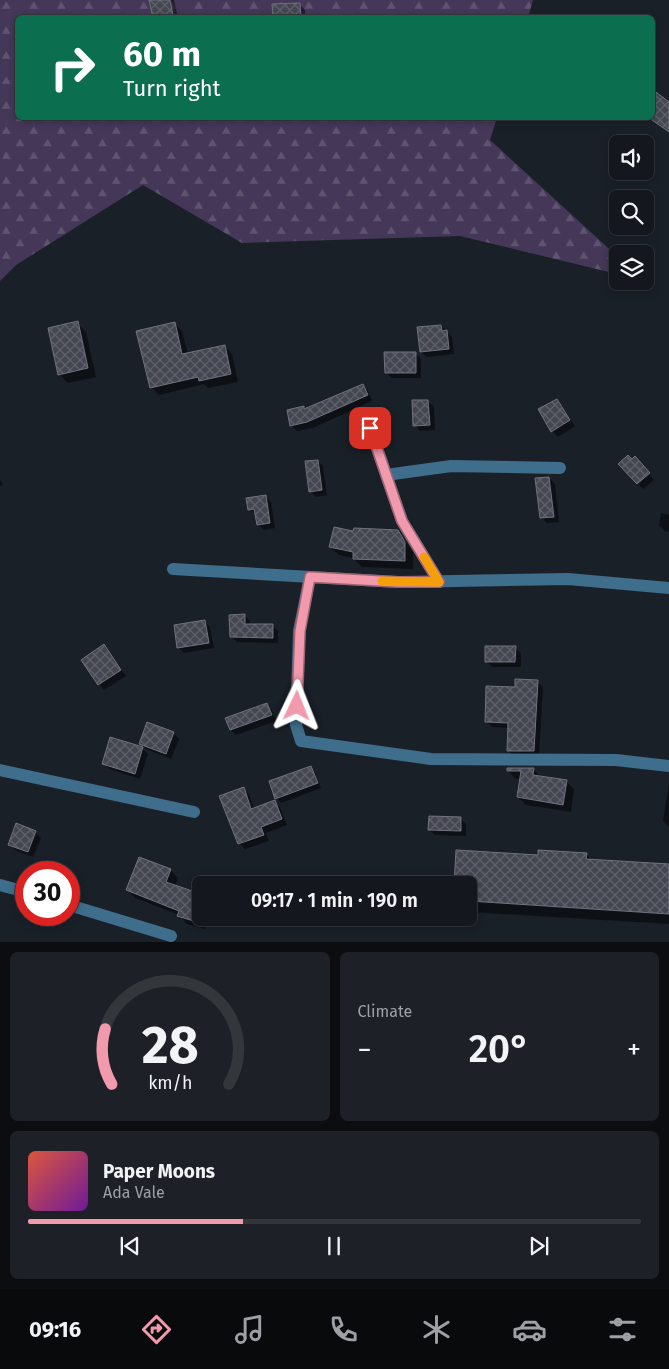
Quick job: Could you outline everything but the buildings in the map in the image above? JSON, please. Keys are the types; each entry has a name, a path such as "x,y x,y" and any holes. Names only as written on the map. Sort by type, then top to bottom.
{"street":[{"path":"370,428 402,521 439,582"},
{"path":"386,475 452,466 560,468"},
{"path":"173,569 398,582 568,579 669,588"},
{"path":"310,577 300,631 296,725 301,741 430,759 616,760 669,766"},
{"path":"0,770 194,812"},
{"path":"0,884 15,889"},
{"path":"80,908 171,936"}],"green space":[{"path":"0,0 533,0 529,15 15,15 15,120 496,120 490,140 609,249 609,272 460,236 242,243 143,185 16,265 0,281"}],"slow traffic":[{"path":"382,581 439,582 424,557"}],"route":[{"path":"297,706 300,631 310,577 398,582 439,582 402,521 370,428"}]}
